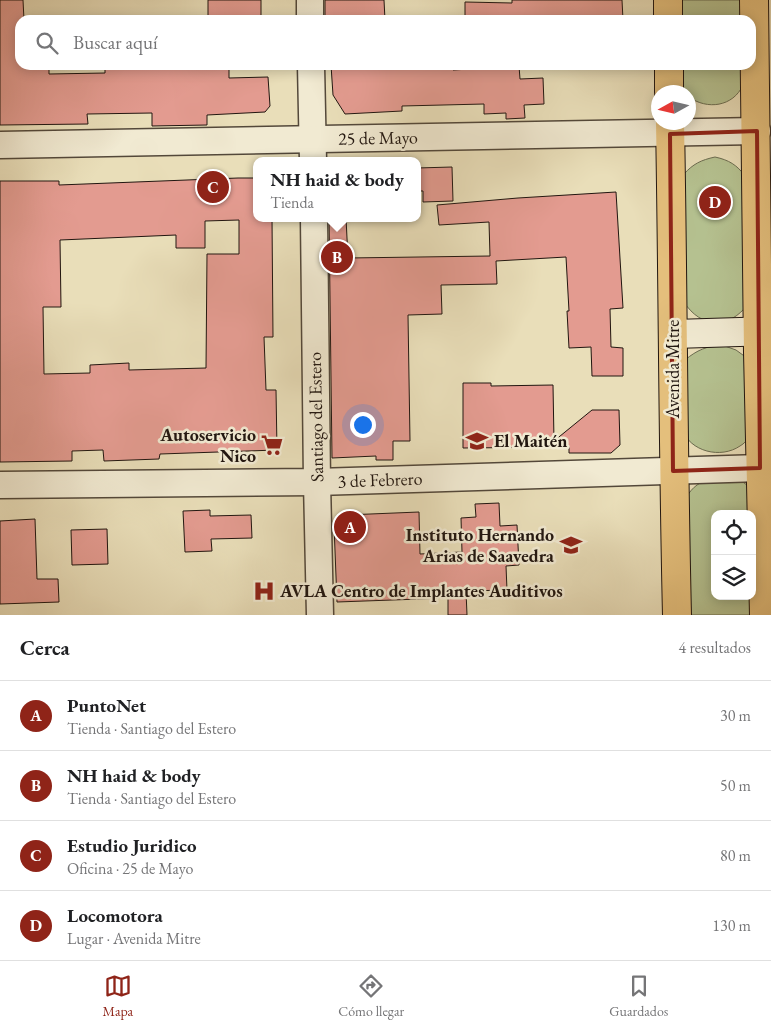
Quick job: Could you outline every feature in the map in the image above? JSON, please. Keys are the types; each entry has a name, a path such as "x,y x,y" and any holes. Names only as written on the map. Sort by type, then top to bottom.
{"main road":[{"path":"668,0 668,15"},
{"path":"754,0 754,15"},
{"path":"669,70 669,85"},
{"path":"756,70 764,332 760,468 764,615"},
{"name":"Avenida Mitre","path":"670,130 674,334 673,471 677,615"},
{"path":"674,334 764,332"}],"street":[{"path":"310,0 310,15"},
{"path":"311,70 313,150"},
{"name":"25 de Mayo","path":"0,145 313,150 651,129"},
{"name":"25 de Mayo","path":"696,129 757,131"},
{"name":"Santiago del Estero","path":"314,222 320,615"},
{"name":"3 de Febrero","path":"0,485 317,482 760,468"}],"highlighted area":[{"path":"757,131 760,468 673,471 670,134"}],"green space":[{"path":"677,0 746,0 746,15 677,15"},
{"path":"677,70 746,70 744,83 739,92 733,98 719,104 711,105 696,101 696,85 680,85 678,82"},
{"path":"715,157 732,164 745,176 748,304 733,318 716,322 707,321 699,317 684,302 684,174 698,163"},
{"path":"722,345 736,350 747,358 751,435 743,444 732,450 715,452 699,448 686,437 682,429 685,360 702,349"},
{"path":"713,480 740,480 751,488 753,510 711,510 711,600 756,600 756,552 761,615 686,615 683,503 694,487 700,483"}],"building":[{"path":"0,0 23,0 24,15 15,15 15,70 49,70 49,74 105,73 105,70 229,70 229,78 268,77 270,106 265,112 207,115 207,125 152,126 152,113 87,114 88,124 0,125"},
{"path":"208,0 261,0 261,15 208,15"},
{"path":"325,0 384,0 385,15 325,15"},
{"path":"512,0 622,0 623,15 465,15 465,2 512,3"},
{"path":"331,70 519,70 520,79 543,78 544,104 524,105 525,118 506,119 506,113 484,114 484,104 402,106 402,111 345,114 333,95"},
{"path":"452,167 453,201 423,202 421,168"},
{"path":"253,178 253,222 272,222 273,337 264,337 266,390 276,390 277,450 160,454 159,459 104,461 103,450 72,451 72,461 0,462 0,181 59,181 59,185","holes":["239,220 239,254 207,254 206,368 129,370 129,363 90,365 90,373 44,374 43,307 61,307 60,240 176,235 176,248 205,248 205,221"]},
{"path":"616,192 623,308 610,309 611,347 623,348 623,376 592,376 591,347 569,348 566,257 496,261 497,284 441,285 442,314 408,315 410,441 393,441 393,460 376,460 376,456 332,458 329,222 346,222 348,258 490,256 489,222 439,225 437,205"},
{"path":"463,383 491,383 491,386 553,385 554,441 592,410 619,410 620,445 611,453 569,453 569,447 463,448"},
{"path":"499,503 500,526 517,525 519,565 506,566 507,590 466,591 467,615 448,615 448,598 337,602 334,525 346,515 419,512 420,554 462,552 461,518 476,517 475,504"},
{"path":"210,510 210,516 251,515 252,538 211,539 212,551 185,552 183,511"},
{"path":"35,519 37,579 58,579 59,602 0,604 0,521"},
{"path":"107,529 108,564 72,565 71,530"}],"place":[{"name":"Estudio Juridico","path":"213,187"},
{"name":"Locomotora","path":"715,202"},
{"name":"NH haid & body","path":"337,257"},
{"name":"El Maitén","path":"477,441"},
{"name":"Autoservicio Nico","path":"272,445"},
{"name":"PuntoNet","path":"350,527"},
{"name":"Instituto Hernando Arias de Saavedra","path":"571,545"},
{"name":"AVLA Centro de Implantes Auditivos","path":"264,591"}]}
